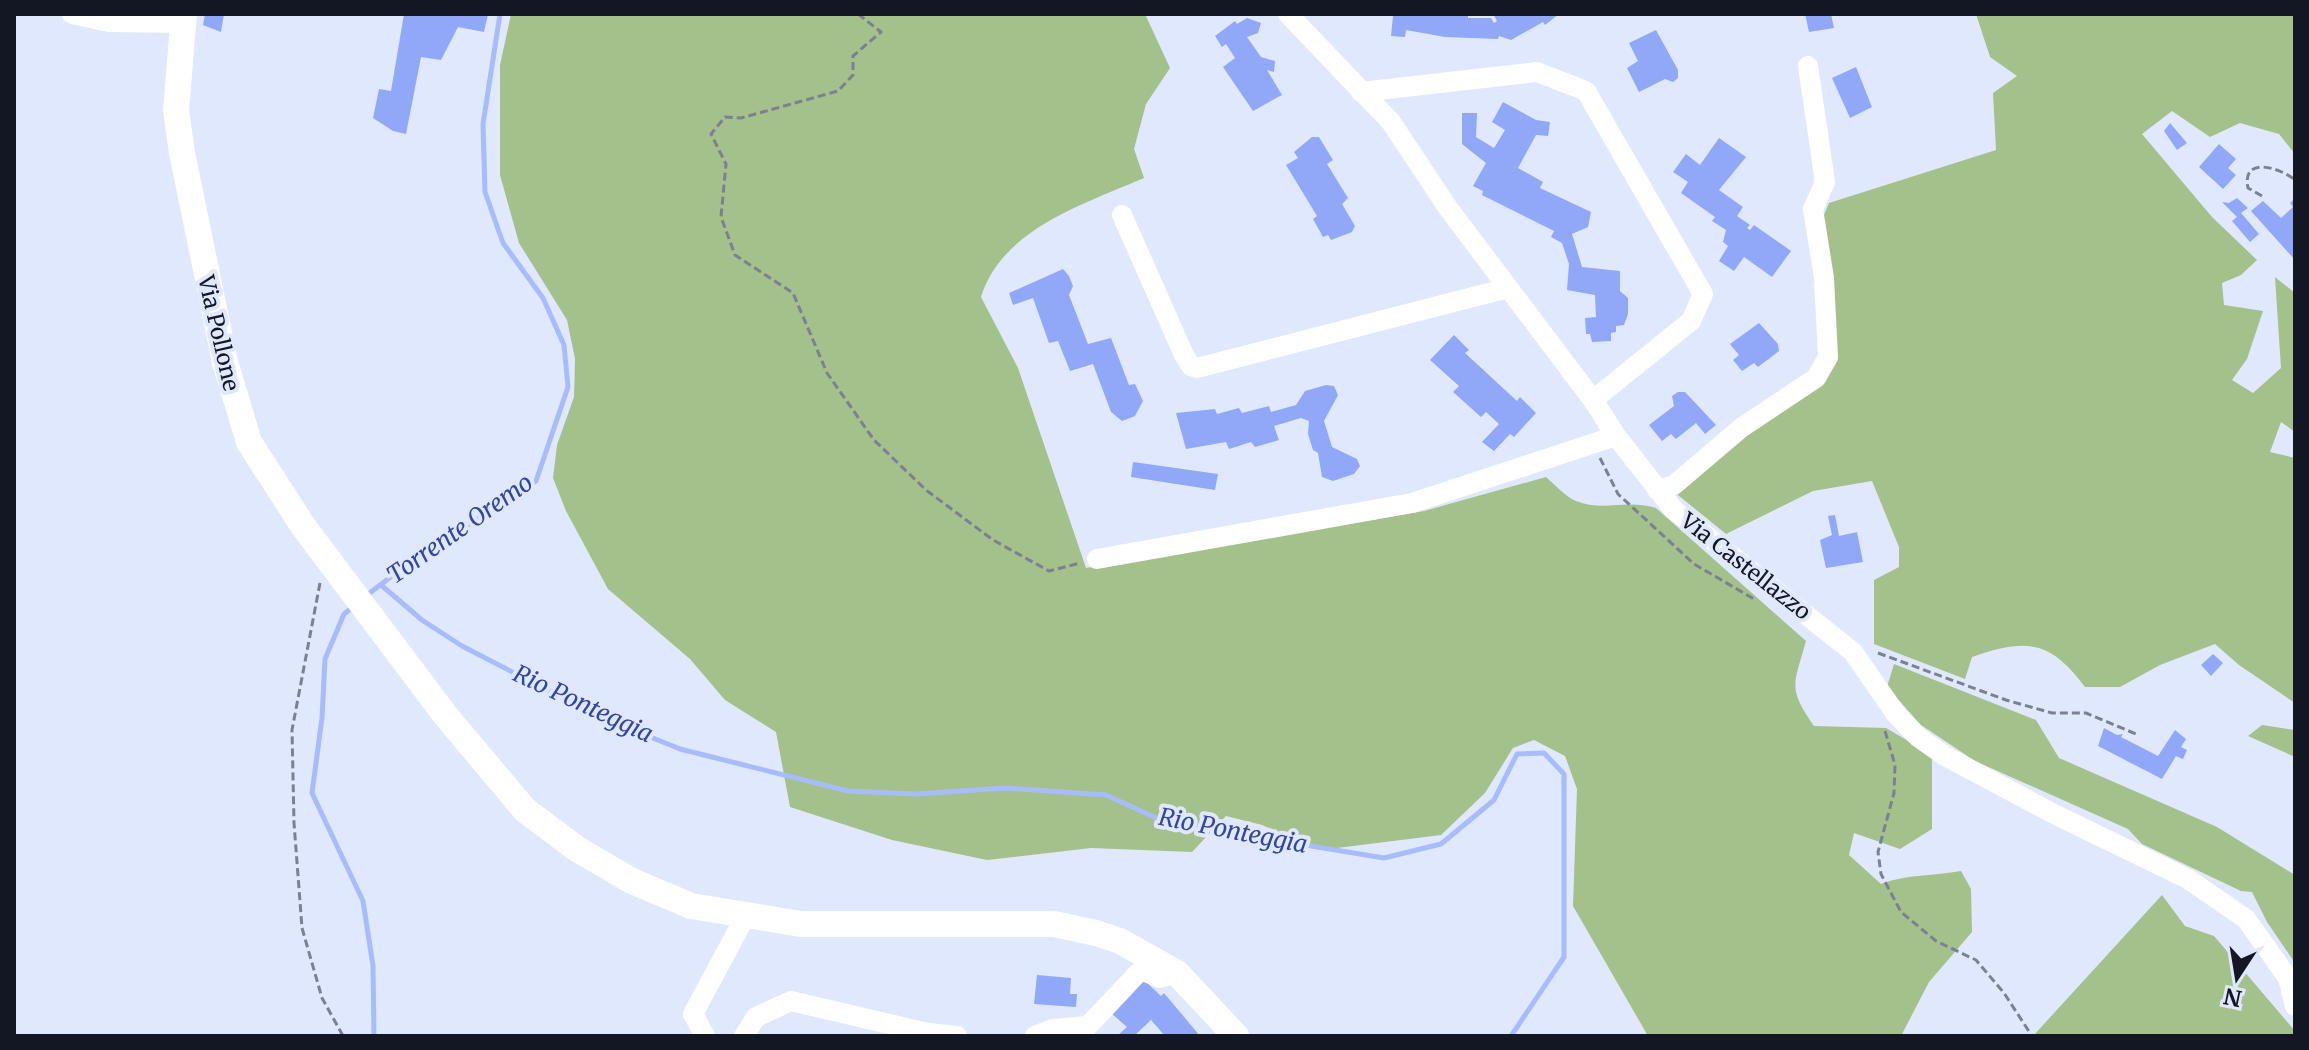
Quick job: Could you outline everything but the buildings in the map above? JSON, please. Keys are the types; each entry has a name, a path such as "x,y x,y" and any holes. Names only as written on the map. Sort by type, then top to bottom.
{"street":[{"path":"72,14 109,22 183,18"},
{"name":"Via Castellazzo","path":"1288,14 1391,122 1448,208 1674,510 1853,652 1883,696 1918,737 1945,756 2188,879 2246,919 2288,978 2295,1006"},
{"name":"Via Pollone","path":"183,18 176,110 205,276 235,402 249,442 273,484 323,553 446,716 525,810 577,849 632,881 691,906 801,924 1054,924 1120,941 1182,978 1236,1036"},
{"path":"1657,490 1674,485 1741,428 1816,378 1828,357 1824,278 1813,209 1825,182 1808,66"},
{"path":"1361,92 1537,72 1586,91 1703,294 1691,321 1593,400"},
{"path":"1122,215 1184,355 1191,366 1197,368 1508,288"},
{"path":"1097,559 1412,503 1616,436"},
{"path":"705,1036 693,1014 745,917"},
{"path":"1035,1036 1052,1029 1088,1026 1137,974 1144,971 1160,978 1182,978"},
{"path":"744,1036 756,1017 791,1001 928,1033 957,1036"}],"path":[{"path":"858,14 881,32 853,56 853,75 838,91 741,118 725,117 711,134 726,164 721,217 735,255 793,293 827,373 874,440 926,490 993,540 1049,571 1097,559"},
{"path":"2262,196 2248,188 2246,183 2248,175 2256,168 2274,167 2295,180"},
{"path":"323,553 318,597 304,655 292,730 294,823 302,928 322,998 343,1036"},
{"path":"1853,652 1865,650 1897,658 2006,700 2052,713 2086,713 2136,734"},
{"path":"1883,696 1886,742 1895,765 1894,793 1878,852 1881,874 1901,912 1936,941 1976,960 2004,993 2032,1036"}],"green space":[{"path":"511,14 1145,14 1170,68 1146,104 1134,149 1144,178 1072,209 1026,236 1007,253 992,273 981,297 1018,368 1086,568 1424,511 1546,477 1568,497 1586,504 1656,508 1806,641 1795,685 1796,694 1814,726 1886,728 1932,755 1932,829 1900,849 1854,833 1849,855 1881,884 1961,871 1971,889 1972,932 1929,982 1901,1036 1648,1036 1573,906 1577,789 1565,756 1534,740 1513,748 1485,793 1441,835 1321,850 1262,825 1226,816 1192,852 1091,848 987,860 892,840 790,807 776,732 725,700 690,659 608,589 566,511 553,478 557,445 574,397 575,359 567,320 519,243 500,175 500,65"},
{"path":"1976,14 2295,14 2295,154 2279,134 2240,123 2210,137 2172,111 2142,134 2212,217 2257,260 2241,275 2222,283 2224,305 2263,311 2247,359 2232,380 2253,393 2281,368 2275,277 2295,293 2295,432 2281,422 2270,452 2295,458 2295,703 2239,665 2215,644 2160,665 2120,687 2085,687 2072,671 2048,652 2022,646 1972,657 1965,679 1874,644 1874,580 1899,567 1899,547 1872,481 1813,491 1726,534 1673,491 1828,374 1823,217 1829,203 1996,150 1993,93 2017,76 1990,57"},
{"path":"1894,664 2036,720 2059,758 2217,827 2295,875 2295,963 2267,922 2252,892 2241,891 2142,844 2128,829 1975,761 1921,725 1887,687"},
{"path":"2262,725 2295,730 2295,757 2248,736"},
{"path":"2162,895 2185,926 2214,936 2295,1031 2295,1036 2033,1036"}],"waterway":[{"name":"Torrente Oremo","path":"367,595 405,566 536,481 568,387 564,345 543,298 503,243 485,192 483,124 500,14"},
{"name":"Rio Ponteggia","path":"381,585 422,620 462,646 594,714 680,749 848,791 916,794 1005,788 1106,795 1165,822 1384,858 1441,844 1494,800 1517,754 1544,753 1564,774 1564,957 1511,1036"},
{"name":"Torrente Oremo","path":"353,607 344,614 325,659 322,718 312,793 363,901 373,966 374,1036"}]}
